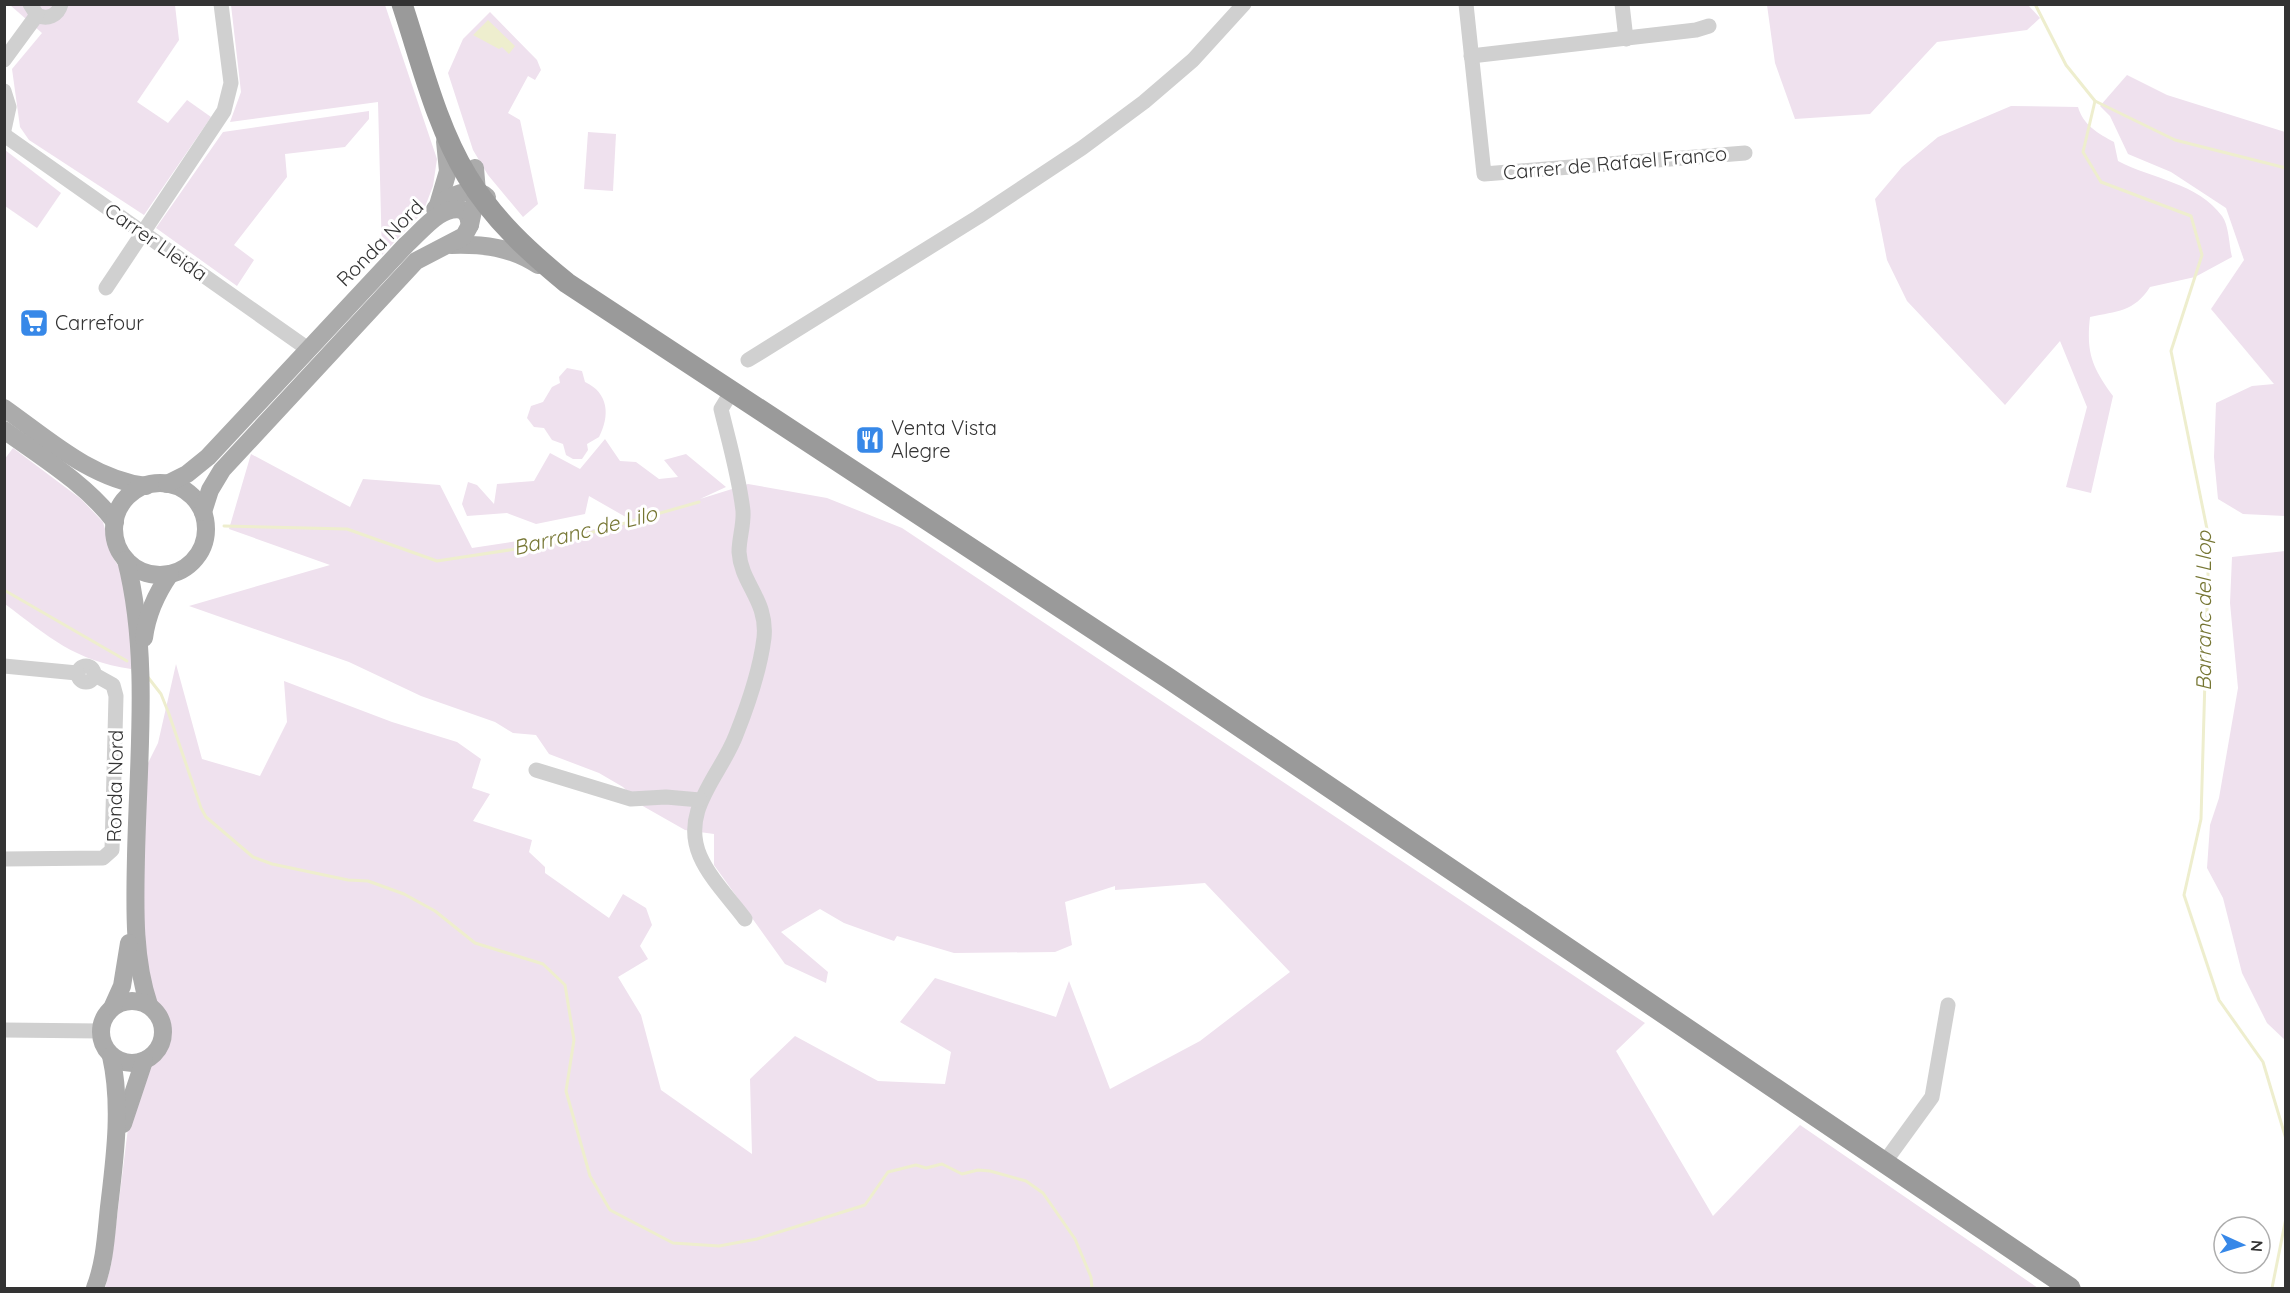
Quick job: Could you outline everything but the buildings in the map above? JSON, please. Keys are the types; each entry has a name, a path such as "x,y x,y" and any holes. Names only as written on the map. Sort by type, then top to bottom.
{"highway":[{"path":"402,4 436,105 454,150 477,192 501,223 532,254 567,283 1168,678 2070,1288"},
{"path":"411,4 437,81 475,168 504,212 563,268 724,386"}],"main road":[{"path":"425,229 438,205 448,171 448,154 436,105"},
{"path":"470,225 477,192 475,168"},
{"path":"438,205 466,191 477,192 504,212"},
{"name":"Ronda Nord","path":"4,408 64,452 111,479 146,486 167,484 187,474 208,457 308,349 425,229 449,208 463,210 468,216 470,225 464,236 451,245 416,261 322,359 222,470 210,490 203,512 206,538 201,551 187,567 170,574 151,608 145,630 140,687 135,885 138,959 149,1005"},
{"path":"451,245 480,244 507,249 528,258 567,283"},
{"path":"7,436 56,467 100,504 115,522 124,501 146,486"},
{"path":"167,484 189,493 203,512"},
{"name":"Ronda Nord","path":"115,522 116,542 126,560 136,608 140,687"},
{"path":"126,560 150,574 170,574"},
{"name":"Ronda Nord","path":"113,1006 122,986 128,959 135,885"},
{"path":"111,1056 127,1063 144,1061 153,1056 162,1039 161,1020 149,1005 130,1000 113,1006 102,1020 100,1031 105,1048 111,1056 116,1082 115,1161"},
{"path":"95,1288 104,1256 115,1161 123,1121 144,1061"}],"street":[{"path":"4,60 33,10 52,16 61,4"},
{"path":"106,288 142,232 211,134 229,97 230,68 221,4"},
{"path":"748,360 978,217 1082,148 1144,102 1193,60 1244,4"},
{"path":"1466,4 1471,56 1626,39 1709,26"},
{"path":"1622,4 1626,39"},
{"name":"Carrer de Rafael Franco","path":"1471,56 1484,174 1745,153"},
{"path":"4,91 9,106 4,130"},
{"name":"Carrer Lleida","path":"4,135 308,349"},
{"path":"724,386 721,409 743,514 739,553 746,576 761,604 764,639 759,665 736,735 700,800 695,834 700,857 745,919"},
{"path":"4,666 77,673 78,678 85,683 93,679 95,675 113,685 116,696 112,850 104,858 4,859"},
{"path":"536,770 631,799 666,797 700,800"},
{"path":"1884,1163 1932,1097 1948,1005"},
{"path":"4,1030 100,1031"}],"shaded area":[{"path":"10,5 175,5 179,40 137,102 168,123 187,100 211,117 144,215 29,140 20,127 12,69 42,33"},
{"path":"231,5 385,5 437,159 433,186 423,212 382,255 378,102 230,122 241,92"},
{"path":"1767,5 2028,5 2040,18 2027,30 1937,42 1870,114 1795,119 1775,63"},
{"path":"490,12 537,60 541,70 535,80 528,76 508,113 520,120 538,204 523,217 488,175 473,150 448,73 463,39"},
{"path":"488,20 515,46 509,54 502,47 499,49 473,35"},
{"path":"2127,75 2167,95 2285,132 2285,516 2243,514 2218,499 2214,457 2216,403 2252,386 2274,384 2211,309 2244,260 2226,208 2171,172 2128,154 2110,116 2100,106"},
{"path":"2011,106 2078,107 2088,124 2114,142 2118,161 2200,196 2222,216 2227,230 2232,257 2195,277 2150,287 2138,301 2124,309 2090,317 2089,340 2092,359 2095,368 2113,396 2091,493 2066,487 2087,407 2060,341 2005,405 1907,301 1887,260 1875,199 1902,167 1938,137"},
{"path":"369,111 369,119 345,147 285,154 287,177 234,245 254,260 237,286 156,228 223,132"},
{"path":"588,132 616,134 613,191 584,189"},
{"path":"5,150 61,193 37,228 5,206"},
{"path":"567,368 582,371 585,382 599,392 605,406 603,429 599,437 587,444 588,450 582,459 573,459 566,455 563,444 552,440 544,428 534,427 527,418 531,406 543,402 552,387 560,383 559,377"},
{"path":"605,439 620,461 636,462 659,479 678,477 664,460 686,454 726,487 700,499 748,484 827,498 902,528 1645,1023 1616,1051 1713,1216 1800,1125 2038,1288 105,1288 111,1265 129,1120 148,1068 166,1050 170,1034 167,1020 151,994 142,941 144,771 158,743 176,664 202,759 260,776 287,722 284,681 392,722 457,742 481,759 472,788 490,794 473,821 532,840 529,852 545,867 545,873 609,918 623,894 646,908 652,925 640,946 648,959 618,977 641,1015 661,1090 752,1154 750,1079 795,1036 878,1081 945,1084 951,1052 900,1022 935,978 1056,1017 1069,981 1110,1089 1200,1041 1290,972 1205,883 1115,890 1115,886 1065,902 1072,945 1055,952 954,953 897,936 894,941 844,923 820,909 781,932 828,972 826,983 785,964 714,865 714,834 685,830 641,805 623,787 599,773 549,754 536,735 513,733 495,722 421,696 349,662 189,606 330,565 229,529 251,454 350,507 363,479 440,485 472,548 608,527 631,520 589,496 585,514 536,524 507,513 467,516 462,504 468,482 477,485 494,504 497,484 534,481 550,453 580,469"},
{"path":"13,448 81,499 103,522 113,558 124,574 130,608 131,669 78,654 49,637 5,604 4,460"},
{"path":"2286,551 2285,1040 2267,1023 2242,973 2223,898 2207,868 2210,825 2219,798 2238,688 2230,603 2232,557"}],"waterway":[{"path":"2035,4 2066,65 2095,101 2175,140 2286,168"},
{"name":"Barranc del Llop","path":"2095,101 2083,152 2101,182 2191,216 2202,255 2171,351 2209,539 2201,819 2184,895 2219,1000 2263,1062 2286,1139"},
{"name":"Barranc de Lilo","path":"224,526 347,529 437,561 555,543 699,502"},
{"path":"4,590 127,661"},
{"path":"147,676 161,694 206,817 253,857 272,864 348,880 368,881 404,894 435,911 475,943 543,964 565,985 574,1040 566,1091 590,1176 610,1210 673,1243 719,1246 757,1239 865,1205 888,1172 916,1165 926,1168 942,1164 962,1174 978,1170 990,1171 1026,1181 1043,1193 1075,1239 1091,1277 1092,1288"},
{"name":"Barranc del Llop","path":"2272,1288 2286,1218"}],"place":[{"name":"Carrefour","path":"34,323"},
{"name":"Venta Vista Alegre","path":"870,440"}]}
